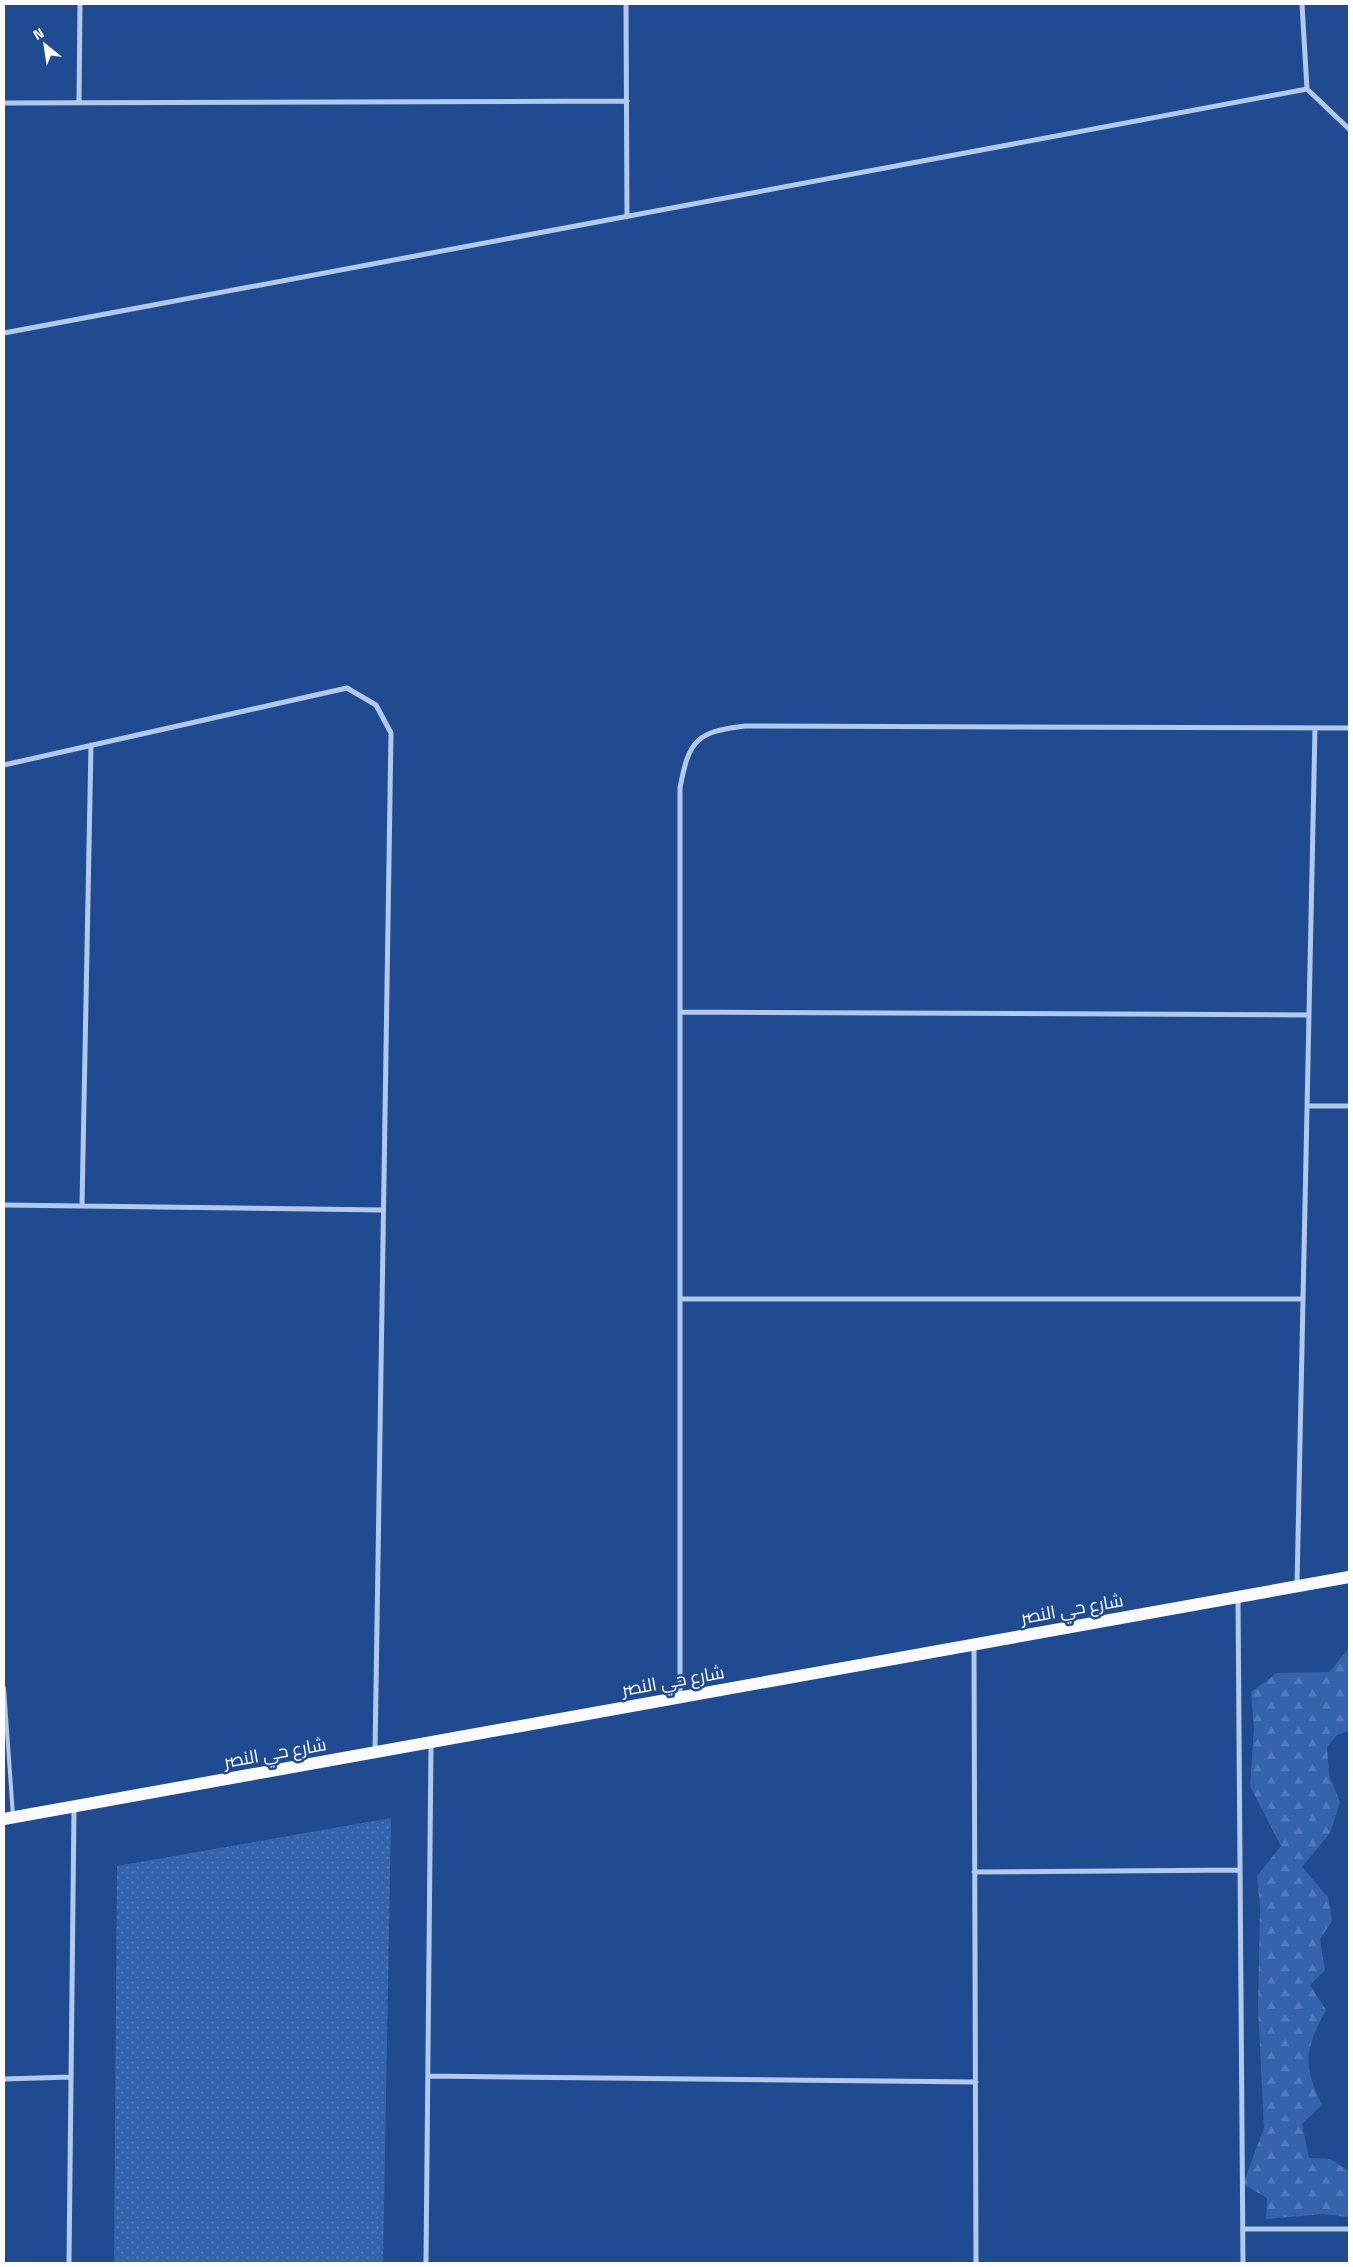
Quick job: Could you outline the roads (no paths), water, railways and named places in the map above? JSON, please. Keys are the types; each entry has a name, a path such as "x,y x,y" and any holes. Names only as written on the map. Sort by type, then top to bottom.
{"main road":[{"name":"شارع حي النصر","path":"8,1819 1349,1577"}],"street":[{"path":"79,102 80,4"},
{"path":"626,4 627,217"},
{"path":"1302,4 1307,89 1349,129"},
{"path":"4,333 1307,89"},
{"path":"4,103 627,101"},
{"path":"4,765 347,688 376,704 391,734 375,1753"},
{"path":"680,1697 680,788 685,760 696,740 716,730 745,726 1349,728"},
{"path":"1297,1586 1315,728"},
{"path":"82,1206 91,746"},
{"path":"680,1012 1308,1015"},
{"path":"1307,1106 1349,1106"},
{"path":"4,1205 383,1210"},
{"path":"680,1299 1303,1299"},
{"path":"1238,1597 1243,2263"},
{"path":"974,1645 976,2263"},
{"path":"426,2263 431,1743"},
{"path":"69,2263 74,1807"},
{"path":"974,1872 1240,1870"},
{"path":"428,2076 976,2082"},
{"path":"4,2079 71,2077"},
{"path":"1243,2229 1349,2229"}],"lane":[{"path":"4,1688 8,1819"}]}
